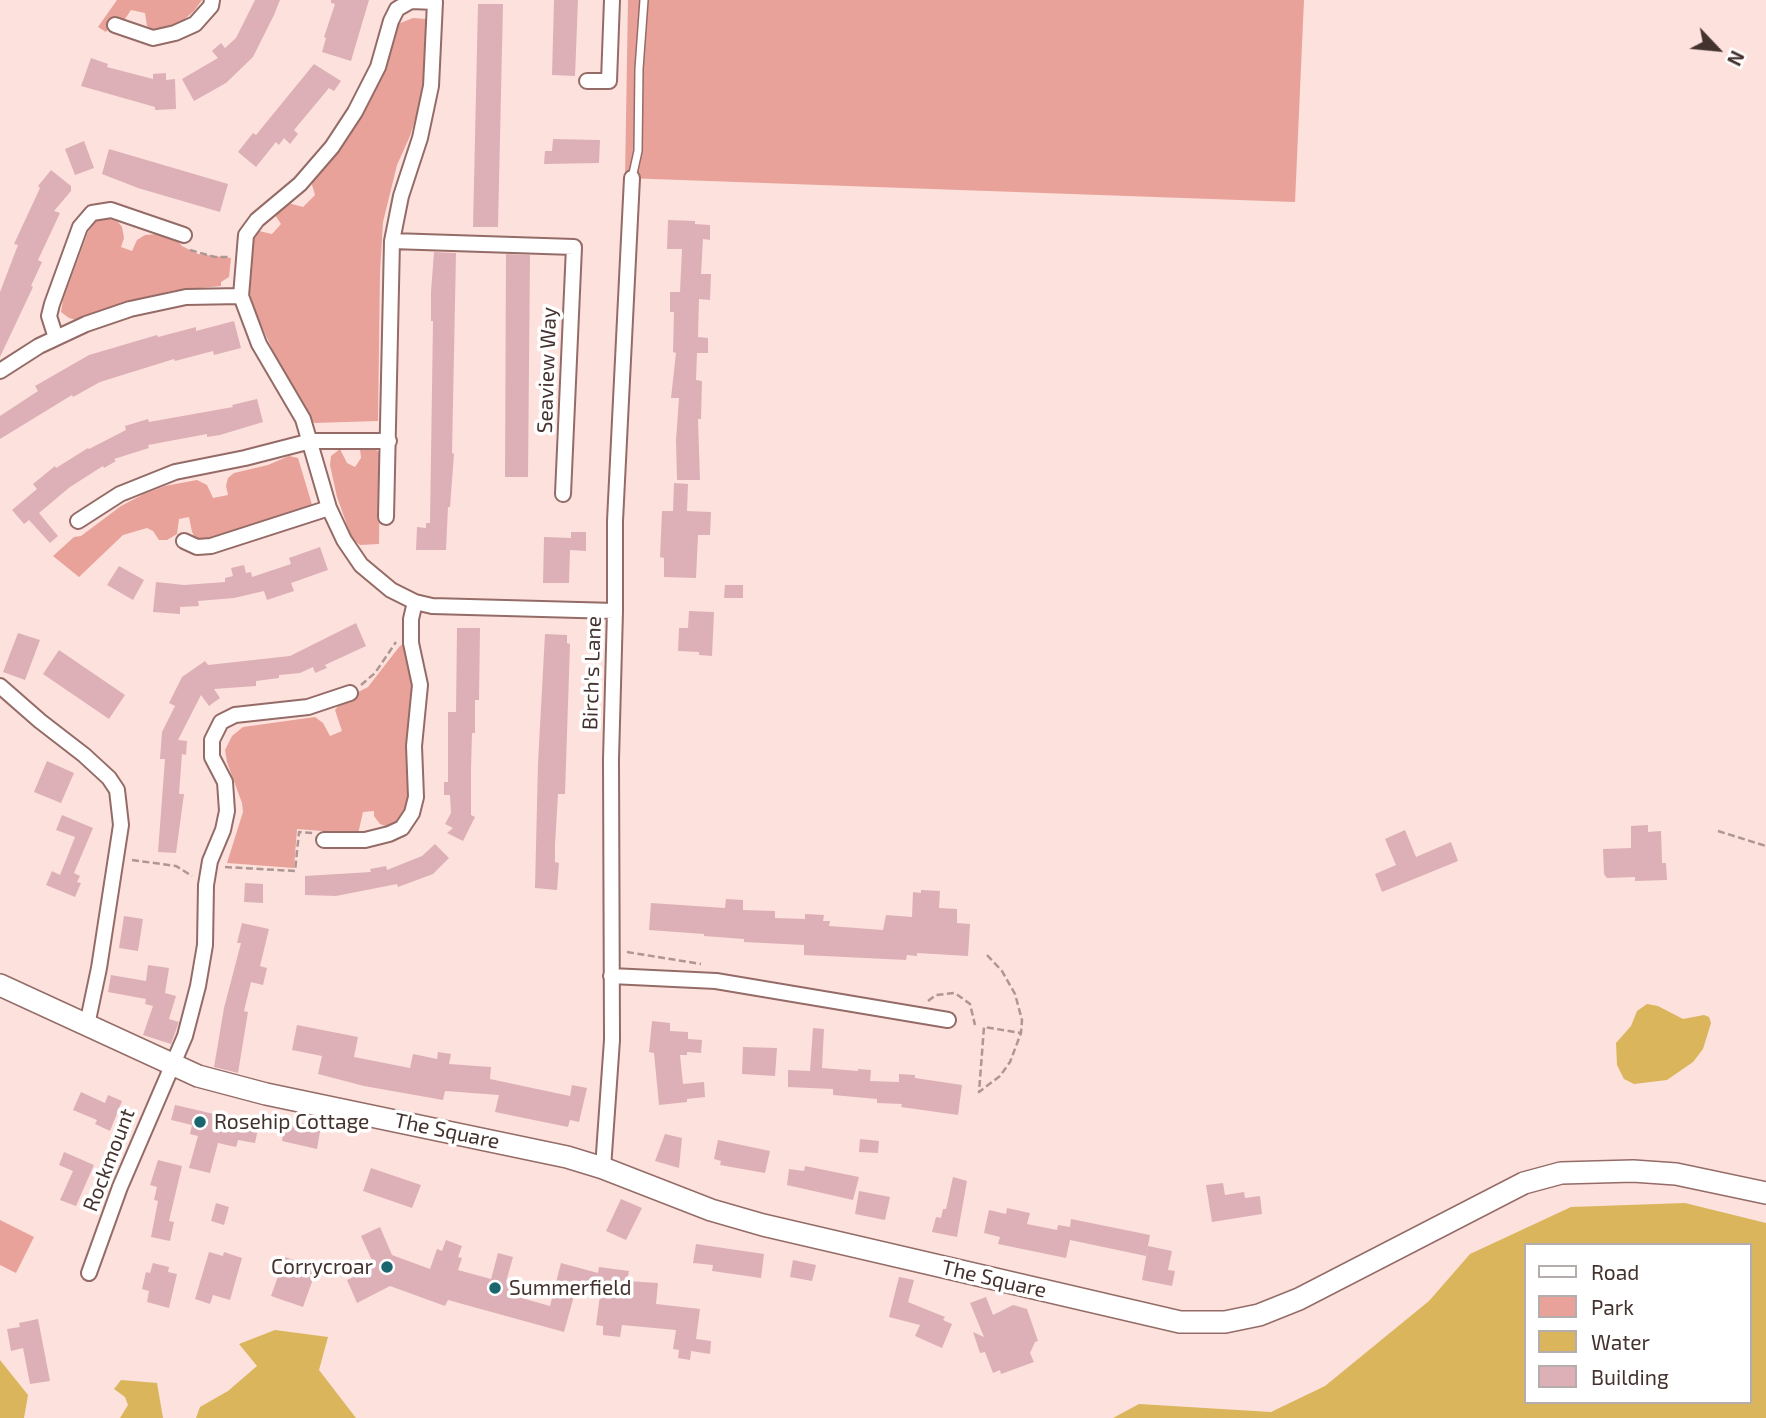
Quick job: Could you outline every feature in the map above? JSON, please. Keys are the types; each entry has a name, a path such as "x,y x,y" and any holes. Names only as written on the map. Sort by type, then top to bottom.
{"main road":[{"name":"The Square","path":"0,985 198,1076 266,1094 502,1142 603,1168 711,1210 763,1225 1180,1322 1225,1322 1259,1315 1347,1276 1524,1183 1560,1173 1633,1171 1676,1174 1766,1193"}],"street":[{"path":"115,25 153,38 175,33 195,24 211,6 212,0"},
{"path":"587,81 609,81 611,0"},
{"path":"386,517 392,241 401,196 420,138 431,86 435,1 411,1 397,9 378,67 355,113 332,147 300,184 257,220 246,235 241,296 259,344 303,419 329,508 344,540 361,565 391,590 415,602 432,606 615,611"},
{"name":"Birch's Lane","path":"603,1168 611,1049 611,759 615,521 632,178"},
{"path":"56,338 49,316 52,304 80,227 92,213 111,210 184,235"},
{"name":"Seaview Way","path":"392,241 574,247 563,494"},
{"path":"0,371 56,338 130,309 186,297 241,296"},
{"path":"78,521 120,494 175,472 311,441 389,441"},
{"path":"184,541 197,547 211,547 329,508"},
{"path":"324,841 365,840 389,834 402,828 412,813 416,797 414,746 420,685 411,643 411,620 415,602"},
{"path":"0,686 84,755 117,790 121,825 99,968 87,1026"},
{"name":"Rockmount","path":"89,1273 120,1187 185,1036 198,986 205,945 206,885 227,811 225,782 212,757 212,740 221,722 235,715 308,707 350,693"},
{"path":"611,975 716,981 948,1020"}],"lane":[{"path":"632,178 638,151 639,69 644,0"}],"path":[{"path":"184,235 184,244 188,249 215,257 234,257"},
{"path":"350,693 376,673 401,633 411,631"},
{"path":"1718,831 1766,846"},
{"path":"210,867 295,871 299,832 318,834 324,841"},
{"path":"116,858 176,866 206,885"},
{"path":"987,955 1002,971 1015,994 1022,1020 1021,1033 1010,1062 1000,1076 979,1092 984,1027 1021,1033"}],"green space":[{"path":"117,0 202,0 179,24 167,29 157,31 150,28 147,26 145,13 131,10 125,19 114,22 106,32 98,27"},
{"path":"628,0 1304,0 1295,202 625,178"},
{"path":"413,18 427,19 425,72 420,104 397,165 383,222 378,421 314,423 286,379 256,314 250,294 251,243 259,231 272,234 281,224 275,215 288,203 303,207 315,195 313,179 329,161 398,24"},
{"path":"104,217 118,222 122,227 124,238 121,247 132,251 137,240 145,235 158,234 177,240 182,246 198,254 231,258 229,277 221,282 221,286 171,291 76,320 69,318 61,312 63,300 88,232 96,221"},
{"path":"340,449 347,463 355,467 361,458 360,449 375,449 380,453 379,544 360,545 352,539 337,497 330,465 331,456"},
{"path":"289,456 298,458 313,508 226,538 197,541 189,517 179,519 177,534 167,540 159,540 153,531 147,528 123,535 79,577 53,556 74,537 81,536 121,506 144,494 165,486 197,480 207,485 213,498 228,495 228,478 234,473 268,465"},
{"path":"405,642 414,687 406,752 411,799 401,822 391,828 380,824 374,811 363,812 358,834 323,837 322,831 297,829 294,868 227,863 243,812 225,750 232,736 243,727 315,717 323,723 330,736 342,731 335,710 343,700 368,687"},
{"path":"0,1220 34,1237 16,1273 0,1265"}],"water":[{"path":"1647,1004 1658,1006 1683,1019 1704,1015 1709,1017 1711,1023 1703,1049 1693,1062 1667,1080 1634,1084 1624,1079 1617,1065 1616,1043 1631,1026 1637,1011"},
{"path":"1685,1203 1766,1223 1766,1418 1113,1418 1139,1404 1271,1412 1325,1386 1429,1301 1470,1254 1571,1207"},
{"path":"275,1330 328,1337 319,1370 356,1418 196,1418 200,1407 228,1391 257,1366 239,1344"},
{"path":"0,1360 28,1395 24,1418 0,1418"},
{"path":"121,1380 157,1383 163,1418 120,1418 128,1405 125,1397 114,1389"}],"building":[{"path":"255,0 280,0 253,57 226,83 194,101 182,79 218,58 212,51 221,43 225,48 236,38"},
{"path":"331,0 369,0 351,61 322,52 335,4 331,3"},
{"path":"554,0 578,0 575,76 552,75"},
{"path":"478,4 503,4 498,227 473,227"},
{"path":"91,58 108,64 107,67 153,79 153,74 166,73 166,80 175,79 176,109 155,110 155,107 81,86"},
{"path":"314,64 341,81 334,91 329,88 294,130 298,134 290,144 284,138 279,145 276,142 256,167 238,152 253,133 256,135"},
{"path":"553,139 600,140 599,163 544,164 545,151 552,151"},
{"path":"84,141 94,168 75,175 65,149"},
{"path":"109,149 228,184 220,212 138,188 102,174"},
{"path":"51,170 71,186 71,191 54,211 60,213 38,260 42,262 31,286 33,287 0,357 0,292 18,245 14,244 40,188 38,186"},
{"path":"668,220 695,221 695,224 710,225 710,240 703,239 701,274 711,274 710,300 699,299 698,337 708,338 708,353 697,353 696,380 702,381 701,419 698,419 700,480 677,480 679,398 671,398 676,353 673,352 674,312 670,312 670,292 680,292 682,249 667,249"},
{"path":"434,252 456,253 454,454 446,550 416,550 417,527 426,528 426,523 430,523 433,321 431,292"},
{"path":"506,254 530,255 528,477 505,477"},
{"path":"234,321 241,348 214,355 213,351 175,361 174,359 100,382 73,397 72,395 0,439 0,416 38,391 35,386 89,355 157,335 158,337 196,327 196,331"},
{"path":"257,399 263,422 220,435 207,437 207,434 148,445 149,448 114,459 116,461 70,487 39,513 58,536 50,543 29,520 24,524 12,510 37,489 33,484 55,466 56,468 88,448 126,430 125,426 148,419 149,422 233,407 232,405"},
{"path":"674,483 688,484 687,511 711,512 710,535 698,535 696,578 664,577 664,558 660,557 662,511 673,511"},
{"path":"571,532 586,532 586,551 570,550 569,583 543,583 544,537 571,538"},
{"path":"320,547 328,570 291,583 294,591 267,600 264,591 234,598 198,601 199,606 180,607 180,614 153,612 156,582 184,585 225,582 225,578 233,576 231,568 244,565 246,573 251,572 252,577 291,564 289,558"},
{"path":"119,566 144,580 133,600 107,585"},
{"path":"725,585 743,585 743,598 724,598"},
{"path":"689,611 714,612 712,656 678,651 679,628 688,628"},
{"path":"356,623 366,646 325,665 327,668 315,673 313,667 300,673 279,675 279,678 256,681 256,686 214,689 220,698 209,706 201,695 178,740 187,741 186,755 182,754 179,794 184,794 176,853 158,852 165,759 160,759 162,732 175,706 169,703 182,677 205,661 208,665 290,656"},
{"path":"457,628 480,628 479,700 475,700 471,769 471,815 475,817 463,841 447,833 453,828 445,824 451,813 450,795 444,795 444,782 448,782 448,712 456,712"},
{"path":"18,633 40,640 25,680 3,672"},
{"path":"545,634 567,635 567,643 570,644 565,794 558,794 555,845 555,862 559,863 557,890 535,888"},
{"path":"59,650 125,695 109,719 43,674"},
{"path":"47,761 74,773 61,803 34,792"},
{"path":"62,815 93,828 74,873 80,876 77,882 81,883 75,897 46,885 52,871 60,875 75,837 56,830"},
{"path":"1648,825 1648,832 1661,831 1662,863 1666,863 1667,880 1607,878 1604,874 1603,849 1631,848 1631,826"},
{"path":"1405,830 1416,857 1451,842 1458,861 1382,892 1375,874 1396,865 1385,839"},
{"path":"435,844 449,858 433,874 398,887 397,884 336,896 305,895 305,876 371,872 370,869 386,866 387,870 422,856"},
{"path":"245,883 263,884 263,903 244,902"},
{"path":"921,890 940,891 939,908 957,909 957,923 970,924 968,956 917,953 917,956 907,955 906,960 804,955 804,945 744,942 744,939 649,930 651,903 725,908 726,899 743,900 743,910 775,911 775,918 805,919 805,914 824,915 823,921 830,921 829,926 883,930 886,915 912,917 913,892 921,893"},
{"path":"124,916 143,919 138,951 119,948"},
{"path":"242,923 269,929 260,966 267,968 263,985 251,982 244,1011 248,1012 238,1073 214,1067 224,1008 241,943 237,943"},
{"path":"148,965 169,968 165,993 176,996 169,1019 179,1022 171,1044 143,1035 153,1006 145,1004 146,999 108,992 111,975 146,981"},
{"path":"652,1021 670,1023 670,1031 688,1032 688,1039 702,1040 701,1053 687,1052 687,1055 680,1055 683,1084 704,1082 705,1097 659,1105 654,1053 649,1052"},
{"path":"297,1025 358,1037 354,1057 410,1068 413,1054 437,1059 438,1052 451,1054 449,1064 491,1067 490,1079 570,1096 572,1085 587,1088 579,1122 570,1120 568,1127 495,1112 499,1095 445,1091 443,1100 364,1086 318,1074 322,1056 292,1050"},
{"path":"813,1028 824,1029 822,1068 871,1070 870,1081 899,1082 899,1074 962,1085 958,1115 901,1107 902,1104 877,1103 877,1099 833,1095 833,1089 788,1087 788,1070 810,1071"},
{"path":"743,1047 777,1048 775,1076 742,1074"},
{"path":"81,1092 105,1103 108,1095 122,1101 110,1131 95,1124 97,1120 73,1110"},
{"path":"175,1105 223,1116 260,1119 255,1143 238,1140 236,1147 218,1143 210,1173 189,1168 198,1136 190,1134 192,1125 171,1120"},
{"path":"285,1120 321,1126 317,1149 282,1141"},
{"path":"665,1134 682,1138 679,1168 655,1161"},
{"path":"860,1139 879,1141 878,1153 859,1152"},
{"path":"718,1140 770,1151 765,1173 720,1165 721,1161 714,1159"},
{"path":"64,1152 94,1165 76,1206 60,1200 73,1171 59,1165"},
{"path":"158,1160 182,1166 169,1221 174,1222 170,1241 151,1237 158,1201 154,1200 157,1187 150,1185"},
{"path":"805,1166 859,1177 853,1200 787,1185 789,1169 804,1171"},
{"path":"371,1168 421,1185 412,1208 363,1191"},
{"path":"953,1177 967,1181 957,1237 932,1232 936,1217 941,1218 943,1209 946,1209"},
{"path":"1223,1183 1225,1195 1244,1192 1245,1198 1260,1196 1262,1214 1212,1222 1206,1185"},
{"path":"859,1191 890,1197 885,1220 855,1214"},
{"path":"621,1199 642,1208 626,1240 606,1231"},
{"path":"216,1203 229,1207 224,1225 211,1221"},
{"path":"1007,1208 1030,1213 1027,1224 1057,1230 1058,1225 1070,1227 1071,1219 1150,1235 1146,1256 1070,1240 1066,1258 998,1244 1000,1237 984,1233 989,1210 1006,1214"},
{"path":"380,1227 392,1255 430,1269 437,1249 442,1251 446,1240 462,1246 458,1257 462,1258 458,1270 491,1279 498,1253 513,1257 506,1282 515,1285 514,1290 519,1292 518,1297 550,1306 561,1263 598,1273 599,1267 629,1271 627,1281 658,1283 656,1304 700,1309 696,1339 711,1341 710,1354 691,1351 690,1360 678,1358 679,1350 673,1349 676,1330 622,1325 620,1337 603,1335 603,1326 596,1325 601,1288 577,1285 564,1332 448,1300 445,1306 390,1286 357,1303 347,1280 375,1267 361,1236"},
{"path":"696,1244 764,1254 761,1278 712,1271 713,1265 693,1263"},
{"path":"1148,1246 1172,1251 1168,1270 1175,1271 1172,1286 1142,1280"},
{"path":"209,1252 223,1256 224,1252 242,1258 230,1300 213,1295 210,1304 195,1299"},
{"path":"285,1257 317,1268 303,1307 271,1296"},
{"path":"793,1260 816,1265 812,1281 790,1277"},
{"path":"153,1263 169,1267 168,1272 177,1274 169,1308 147,1302 149,1291 142,1289 146,1272 150,1273"},
{"path":"899,1277 914,1280 908,1302 945,1317 943,1320 952,1324 942,1348 915,1336 920,1325 889,1317"},
{"path":"986,1297 993,1315 1013,1305 1027,1309 1038,1341 1030,1353 1034,1362 1001,1374 1000,1370 993,1373 985,1352 980,1353 973,1332 984,1337 970,1303"},
{"path":"38,1319 50,1381 30,1384 23,1348 11,1351 7,1329"}],"place":[{"name":"Rosehip Cottage","path":"200,1122"},
{"name":"Corrycroar","path":"387,1267"},
{"name":"Summerfield","path":"495,1288"}]}
